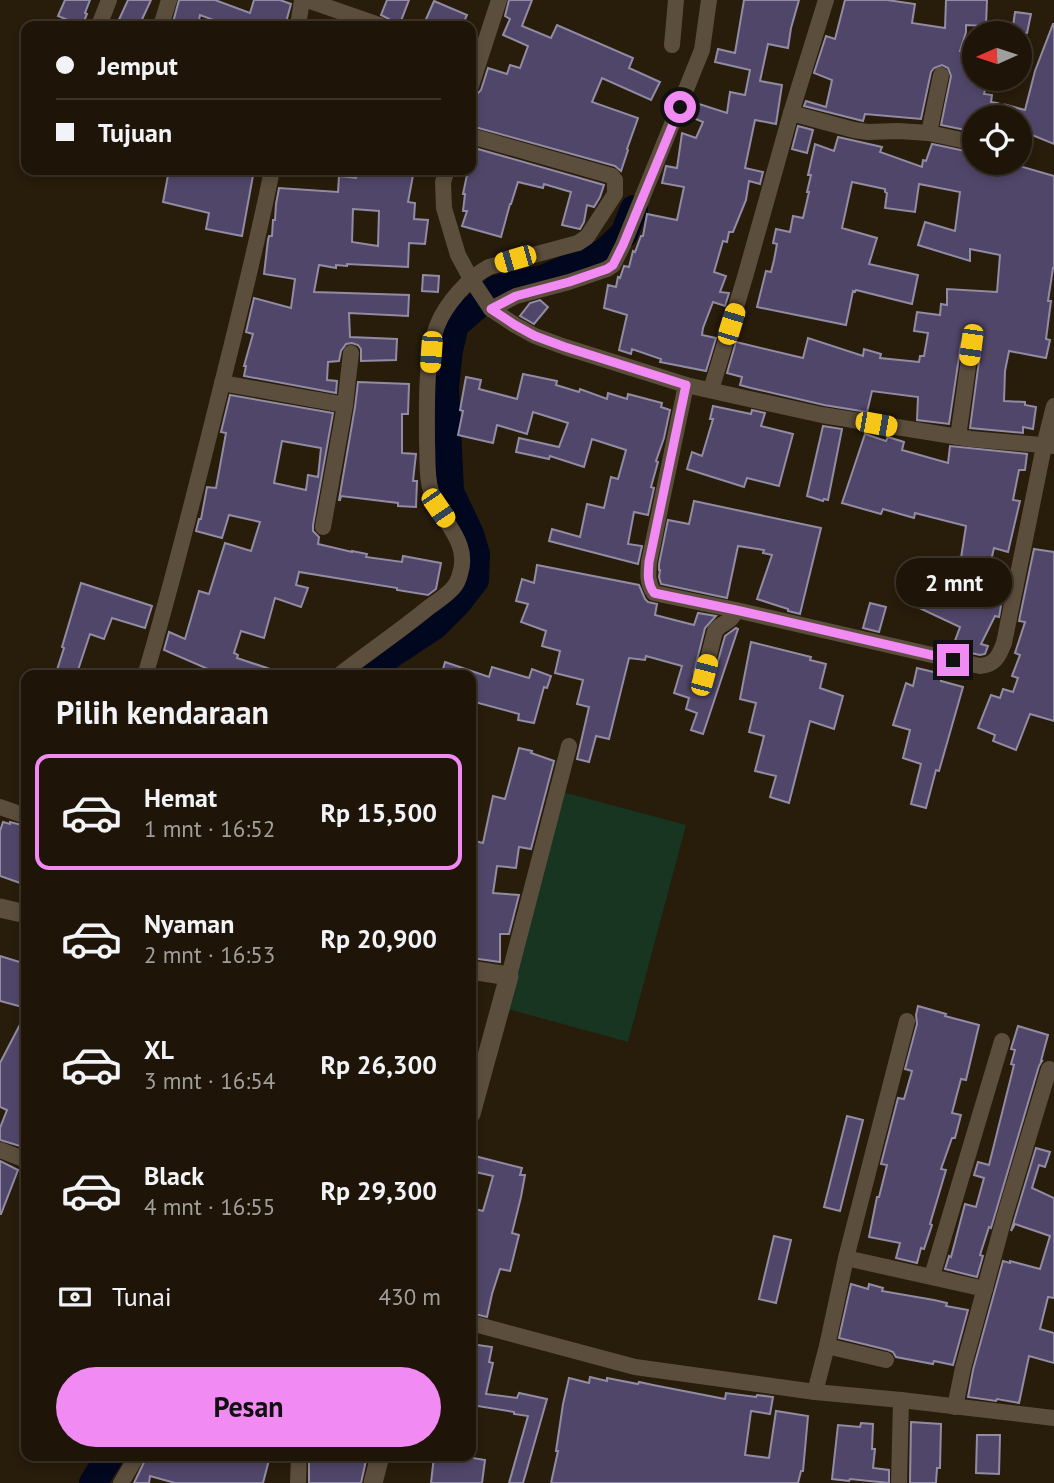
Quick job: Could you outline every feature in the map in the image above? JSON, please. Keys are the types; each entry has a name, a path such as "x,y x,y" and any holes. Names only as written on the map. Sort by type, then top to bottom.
{"street":[{"path":"101,21 109,0"},
{"path":"163,21 169,0"},
{"path":"299,21 302,0"},
{"path":"307,0 368,21"},
{"path":"476,54 499,0"},
{"path":"671,45 676,0"},
{"path":"490,307 516,296 594,274 613,265 699,61 709,0"},
{"path":"711,390 826,0"},
{"path":"929,133 941,75"},
{"path":"791,113 854,130 929,133 962,140"},
{"path":"346,670 454,588 460,575 463,562 458,539 430,491 428,465 428,385 431,352 436,328 443,312 489,267 583,240 615,194 615,180 612,176 476,137"},
{"path":"147,670 170,590 222,383 271,175"},
{"path":"445,175 444,208 458,255 472,281 490,307 535,336 686,385 822,415 958,437 1049,446"},
{"path":"958,437 971,345"},
{"path":"323,527 345,404 351,353"},
{"path":"222,383 345,404"},
{"path":"686,385 649,562 648,579 654,593 980,666 988,666 995,661 1004,643 1049,446 1054,406"},
{"path":"704,675 715,631 730,621 736,610"},
{"path":"476,1096 569,746"},
{"path":"0,807 21,814"},
{"path":"0,908 21,913"},
{"path":"476,971 509,976"},
{"path":"815,1392 846,1258 907,1021"},
{"path":"932,1276 1002,1041"},
{"path":"956,1407 963,1368 1005,1214 1049,1069"},
{"path":"0,1150 21,1158"},
{"path":"846,1258 985,1289"},
{"path":"476,1324 635,1367 815,1392 1054,1418"},
{"path":"827,1346 886,1360"},
{"path":"899,1483 901,1400"},
{"path":"121,1483 134,1461"},
{"path":"298,1483 299,1461"},
{"path":"373,1483 379,1461"}],"green space":[{"path":"559,791 686,825 628,1042 501,1007"}],"building":[{"path":"65,0 90,0 84,21 70,21 58,16"},
{"path":"128,0 151,0 141,21 118,21"},
{"path":"179,0 215,0 250,13 254,0 280,0 291,4 286,21 216,21 200,15 199,21 173,21"},
{"path":"387,0 409,0 401,21 390,21 381,15"},
{"path":"509,0 532,0 522,26 551,38 557,25 633,58 629,68 660,82 651,100 602,78 592,102 638,118 621,171 615,166 476,127 476,94 481,90 488,68 507,74 510,65 520,68 528,46 503,35 510,19 505,16"},
{"path":"744,0 799,0 788,48 768,44 760,81 782,85 776,124 755,120 745,168 763,172 760,184 749,181 746,200 733,232 729,232 727,242 723,241 714,272 726,276 720,292 729,293 725,306 713,302 703,328 702,335 716,338 706,371 660,362 661,359 632,349 631,354 619,350 627,315 604,308 608,285 616,287 624,266 629,267 633,251 635,252 643,236 647,214 677,220 684,187 662,183 666,166 677,168 682,133 696,138 703,122 691,117 696,103 727,113 730,92 745,95 750,70 715,62 718,49 735,53"},
{"path":"845,0 887,0 915,4 912,23 945,28 946,0 987,0 986,21 962,21 962,91 985,91 984,94 992,95 991,102 997,103 962,105 962,129 941,125 951,76 948,68 942,65 931,72 921,119 865,114 863,121 804,106 806,101 826,107 832,80 814,73 826,36 835,39"},
{"path":"434,1 467,15 464,21 425,21"},
{"path":"1015,12 1031,14 1030,21 1014,21"},
{"path":"1054,24 1054,144 1032,135 1032,105 1026,105 1035,71"},
{"path":"798,126 813,130 807,153 792,149"},
{"path":"838,137 882,147 880,152 922,167 932,144 962,150 962,175 1032,175 1032,170 1054,176 1054,268 1048,301 1051,301 1046,339 1050,340 1046,358 1009,351 1005,371 1004,401 1025,402 1025,405 1036,407 1033,429 1023,427 1023,433 970,428 981,346 980,340 973,335 966,336 961,344 949,424 917,420 918,397 872,391 867,412 740,385 742,377 727,373 736,342 803,358 808,338 863,356 864,349 881,354 880,358 919,362 920,356 924,356 928,333 914,331 917,312 940,315 941,304 947,305 947,289 997,292 1000,255 970,249 970,261 918,245 925,222 955,231 960,192 919,184 915,212 885,208 885,189 852,182 842,228 877,238 869,264 918,275 912,304 856,290 853,291 846,325 757,307 766,271 771,272 774,260 776,229 790,232 793,216 803,218 815,144 834,151"},
{"path":"476,148 604,185 594,207 587,205 580,229 562,225 571,192 544,184 543,188 518,182 501,237 462,226 467,211 463,211 467,175 476,175"},
{"path":"168,175 253,175 242,236 206,229 209,213 163,202"},
{"path":"356,175 413,175 408,202 415,203 414,219 428,220 425,244 409,243 408,267 347,264 336,265 336,268 319,265 314,292 409,295 408,316 349,313 350,337 397,339 396,360 361,361 361,349 358,345 346,344 339,361 328,362 327,380 337,381 336,393 244,376 253,334 246,332 254,298 291,308 295,279 264,274 279,188 338,192 339,176 356,178","holes":["353,209 379,211 378,246 352,242"]},
{"path":"423,275 439,276 438,292 422,291"},
{"path":"540,300 548,307 534,324 520,316 530,303"},
{"path":"523,374 557,381 556,385 579,392 580,389 607,399 608,393 627,399 628,394 662,403 661,407 670,410 656,461 658,462 651,487 654,488 648,515 634,512 628,544 642,546 638,564 549,541 552,529 580,537 587,504 604,508 611,477 618,479 626,450 592,439 584,467 550,456 549,459 516,452 519,438 559,447 568,423 533,412 527,434 497,425 493,443 458,435 466,377 481,380 479,389 517,399"},
{"path":"358,382 409,384 408,414 402,414 402,453 416,454 413,481 417,481 416,507 341,496 339,500"},
{"path":"230,395 333,413 313,525 313,531 319,537 318,544 367,554 366,557 402,562 403,556 441,563 436,589 428,595 299,572 296,585 308,588 301,607 275,598 264,638 241,631 234,653 238,655 237,658 273,670 210,670 164,650 169,632 185,639 199,591 209,594 225,543 251,551 260,522 229,515 222,538 196,531 207,487 216,488 226,433 221,432","holes":["282,441 321,448 318,477 308,475 306,490 274,483"]},
{"path":"713,406 751,414 752,410 765,413 761,426 793,434 779,486 747,478 744,487 687,469 692,452 702,456 713,419 710,419"},
{"path":"823,426 842,429 828,500 823,501 807,496"},
{"path":"865,434 886,441 888,437 904,442 902,450 948,463 950,446 1027,454 1025,470 1019,470 1013,500 1020,501 1008,552 994,548 985,586 1003,594 999,617 995,616 981,644 988,646 985,654 952,649 960,627 915,606 932,569 955,580 966,526 915,513 914,518 883,509 881,514 842,503"},
{"path":"694,501 821,528 800,614 757,599 772,555 763,553 764,550 738,546 727,598 661,584 659,564 668,520 689,524"},
{"path":"1034,549 1054,552 1054,721 1030,714 1016,750 993,741 995,735 978,728 991,695 1000,698 1003,689 1013,692 1018,678 1012,676 1020,655 1015,653 1025,622 1019,621"},
{"path":"537,565 639,585 645,599 657,604 655,615 694,625 698,613 716,616 705,628 694,672 694,679 701,685 712,682 725,636 738,629 703,734 691,730 697,713 686,709 689,698 674,693 682,666 646,656 645,660 629,658 609,739 596,736 589,762 577,759 589,707 577,704 583,680 555,673 560,651 542,646 546,631 521,622 528,604 516,601 522,579 534,583"},
{"path":"81,583 152,606 145,628 112,618 104,639 90,634 78,670 57,670 64,648 62,647"},
{"path":"870,603 886,607 879,632 863,628"},
{"path":"751,642 811,657 810,660 826,664 820,688 843,696 834,729 810,721 789,803 770,797 776,776 755,771 764,736 749,732 756,703 740,699"},
{"path":"445,662 468,670 443,670"},
{"path":"492,667 529,678 532,669 551,676 547,688 544,687 534,723 518,720 519,714 476,702 476,673 489,677"},
{"path":"917,668 942,674 941,681 963,687 926,808 911,804 921,764 903,758 910,730 893,725 906,683 913,686"},
{"path":"519,748 554,761 531,849 519,847 516,868 497,866 493,893 519,895 509,934 500,934 500,962 476,959 476,841 483,843 493,796 505,799"},
{"path":"3,822 21,825 21,883 0,876 0,831"},
{"path":"0,956 21,962 21,1007 0,1001"},
{"path":"918,1006 979,1025 966,1080 961,1079 952,1113 961,1115 955,1138 952,1138 941,1169 946,1170 930,1224 932,1225 917,1263 896,1258 900,1243 869,1237 887,1165 881,1164 898,1098 904,1099 912,1071 905,1069 917,1024"},
{"path":"21,1023 20,1146 0,1140 0,1128 7,1110 0,1107 0,1063"},
{"path":"1018,1026 1048,1035 991,1228 989,1227 980,1255 983,1256 977,1277 945,1269 949,1256 951,1257 965,1204 976,1207 984,1178 974,1175 978,1162 989,1165 1014,1065 1011,1064 1015,1050 1011,1049"},
{"path":"847,1116 863,1120 840,1211 824,1207"},
{"path":"1036,1148 1050,1152 1045,1167 1039,1165 1032,1188 1054,1198 1054,1298 1048,1297 1040,1329 1054,1333 1054,1363 1029,1356 1019,1403 968,1397 1003,1261 1040,1269 1050,1236 1015,1224 1011,1231"},
{"path":"476,1156 522,1168 520,1175 525,1175 512,1233 519,1235 510,1271 500,1269 487,1317 476,1314 476,1209 483,1211 493,1176 476,1172"},
{"path":"0,1161 18,1170 1,1214 0,1214"},
{"path":"774,1236 791,1240 776,1303 759,1299"},
{"path":"851,1284 868,1289 869,1284 883,1288 882,1291 934,1300 947,1303 946,1306 968,1310 953,1365 896,1357 888,1350 839,1338"},
{"path":"476,1345 492,1347 489,1362 493,1363 486,1394 517,1398 519,1393 547,1399 523,1483 509,1483 528,1416 476,1406"},
{"path":"590,1377 607,1381 607,1378 638,1384 639,1382 725,1399 726,1393 773,1397 770,1414 751,1411 745,1455 769,1458 776,1411 808,1416 803,1471 798,1483 551,1483 569,1378 589,1383"},
{"path":"911,1422 941,1424 940,1468 937,1468 936,1483 910,1483"},
{"path":"861,1423 873,1424 873,1468 889,1470 889,1483 832,1479 838,1425 860,1427"},
{"path":"977,1435 1000,1435 999,1474 976,1473"},
{"path":"485,1460 482,1483 431,1483 433,1461"},
{"path":"145,1461 269,1461 263,1483 175,1483 150,1476 149,1483 134,1483"},
{"path":"309,1461 366,1461 361,1483 309,1483"}],"waterway":[{"path":"373,670 390,655 434,626 475,580 476,554 470,534 450,492 445,387 455,325 496,289 543,279 605,252 624,234 634,209"},
{"path":"93,1483 107,1461"}],"route":[{"path":"680,107 613,265 569,282 516,296 491,309 535,336 686,385 649,562 648,579 654,593 953,660"}]}
